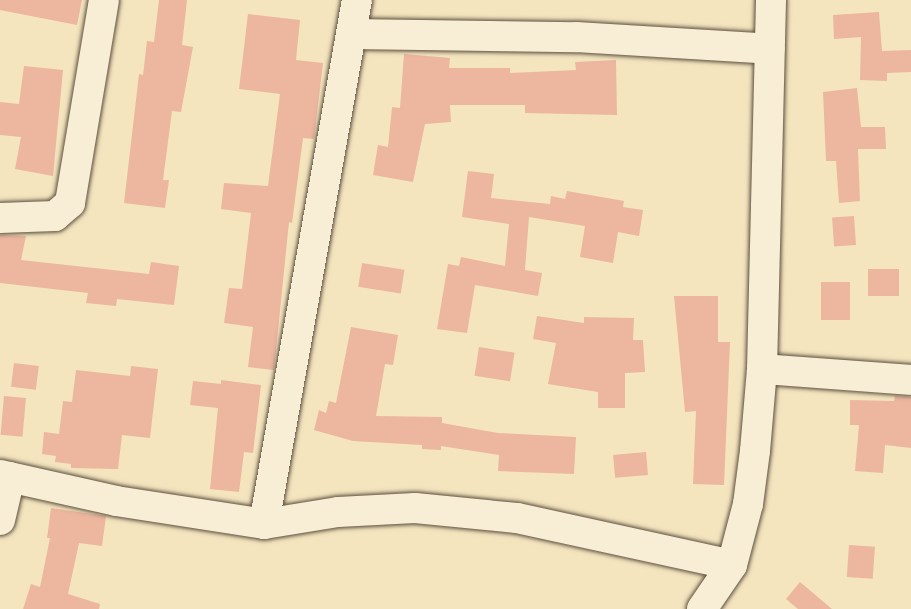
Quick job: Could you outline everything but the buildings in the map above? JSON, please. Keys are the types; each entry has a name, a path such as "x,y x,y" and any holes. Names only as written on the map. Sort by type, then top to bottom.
{"street":[{"path":"0,218 55,216 70,203 104,0"},
{"path":"264,524 357,0"},
{"path":"702,609 732,565 749,494 762,369 771,0"},
{"path":"351,34 576,37 770,49"},
{"path":"762,369 911,380"},
{"path":"0,520 5,476 116,501 264,524 338,512 427,509 517,518 732,565"}]}
